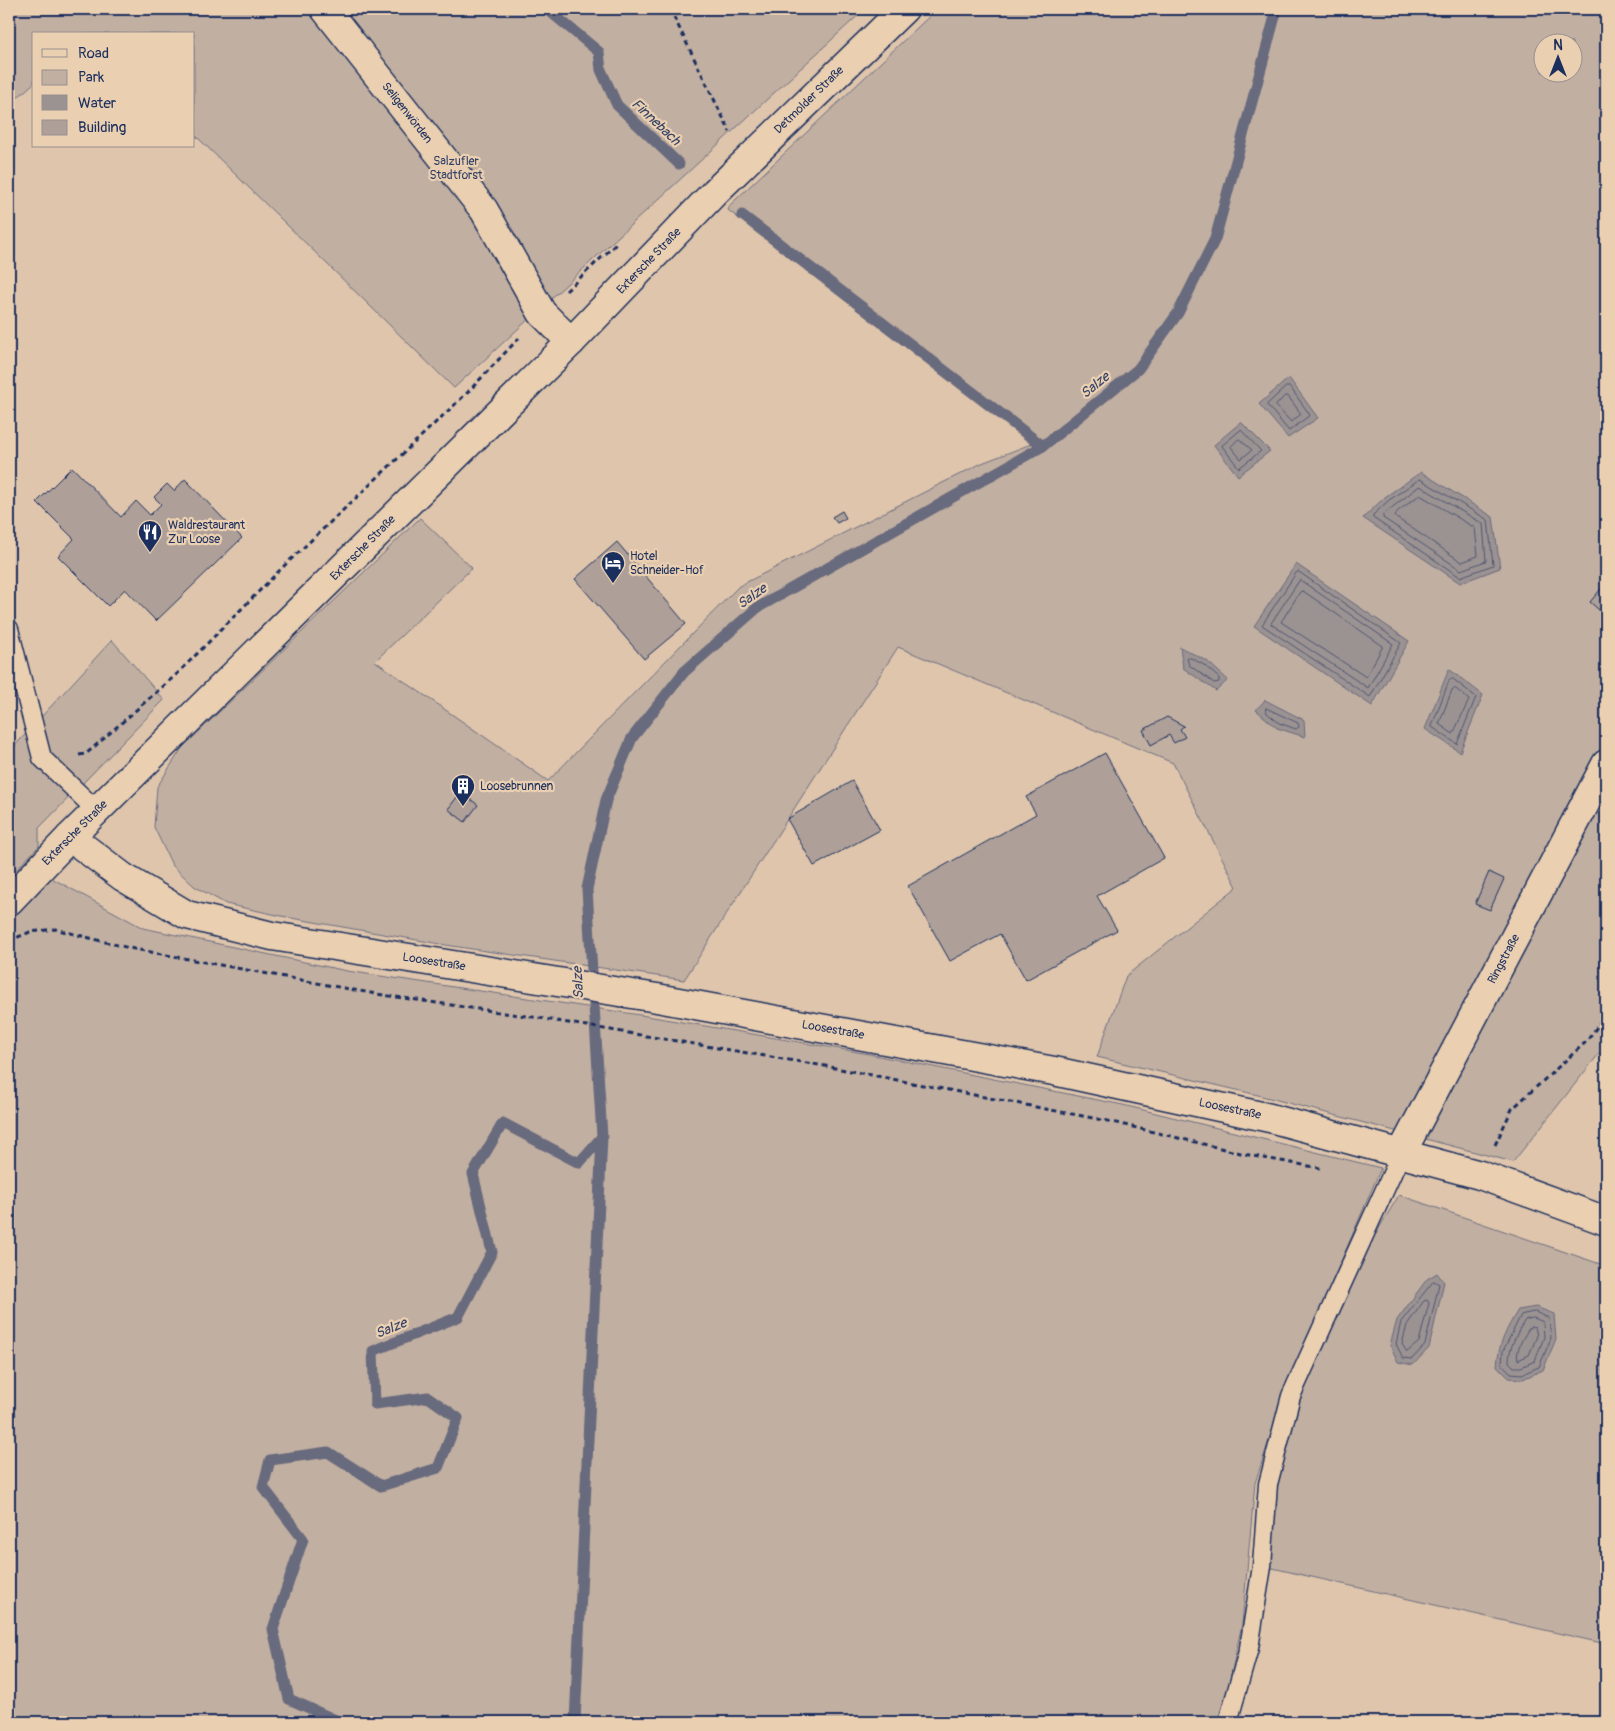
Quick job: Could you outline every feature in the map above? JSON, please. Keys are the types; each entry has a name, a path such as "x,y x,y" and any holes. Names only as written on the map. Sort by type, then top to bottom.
{"street":[{"name":"Seligenwörden","path":"325,9 484,210 542,313 571,342"},
{"name":"Detmolder Straße","path":"715,192 904,9"},
{"name":"Extersche Straße","path":"9,901 70,837 571,342 715,192"},
{"name":"Ringstraße","path":"1401,1154 1606,764"},
{"name":"Loosestraße","path":"70,837 123,877 187,915 272,936 657,998 1054,1071 1270,1118 1480,1175 1606,1221"}],"lane":[{"path":"9,629 42,758 97,811"},
{"path":"1228,1722 1249,1648 1262,1566 1268,1484 1291,1396 1401,1154"}],"path":[{"path":"670,9 730,134"},
{"path":"42,758 86,754 177,674 285,565 468,392 542,313"},
{"path":"9,942 30,932 55,929 129,948 376,994 539,1018 825,1066 1108,1121 1253,1156 1321,1168"},
{"path":"1480,1175 1512,1109 1587,1041 1606,1014"}],"green space":[{"name":"Salzufler Stadtforst","path":"9,9 865,9 454,388 195,135 195,32 32,32 32,85 9,105"},
{"path":"937,9 1606,9 1606,1045 1513,1162 1258,1095 1097,1057 1126,976 1237,887 1173,763 898,647 684,980 452,946 291,918 226,904 194,886 172,865 154,827 157,787 182,748 420,518 472,568 375,661 548,781 739,586 982,463 1031,444 728,210 730,205"},
{"path":"112,640 164,700 39,828 39,846 9,877 9,752"},
{"path":"46,875 143,928 347,971 647,1016 869,1054 1123,1105 1381,1168 1284,1395 1255,1483 1242,1624 1221,1722 9,1722 9,913"},
{"path":"1399,1195 1606,1266 1606,1644 1268,1567 1274,1484 1299,1399 1366,1250"}],"water":[{"path":"1289,378 1318,418 1288,438 1259,404"},
{"path":"1241,422 1270,451 1238,476 1214,445"},
{"path":"1421,472 1493,517 1500,568 1460,583 1363,518 1385,497"},
{"path":"1296,564 1409,641 1372,706 1254,626"},
{"path":"1180,647 1207,661 1228,680 1216,691 1183,668"},
{"path":"1449,669 1483,695 1460,752 1425,729"},
{"path":"1265,700 1304,720 1305,737 1277,728 1256,710"},
{"path":"1437,1273 1444,1282 1429,1348 1413,1365 1398,1362 1390,1345 1397,1320 1427,1279"},
{"path":"1536,1307 1554,1314 1556,1339 1543,1370 1523,1379 1509,1378 1497,1366 1499,1351 1504,1337 1518,1310"}],"building":[{"path":"72,467 121,517 136,501 150,515 161,504 154,497 167,484 174,491 185,479 242,538 156,621 125,589 108,606 58,556 74,539 37,502"},
{"path":"842,511 846,518 837,523 832,517"},
{"path":"617,542 686,624 644,659 575,579"},
{"path":"1606,583 1606,616 1590,602"},
{"path":"1167,717 1184,726 1180,729 1185,737 1174,743 1169,735 1151,745 1143,730"},
{"path":"1105,753 1164,858 1097,896 1117,930 1026,980 1000,934 950,961 908,886 1036,814 1026,797"},
{"path":"852,781 880,830 814,866 787,819"},
{"name":"Loosebrunnen","path":"461,792 478,805 465,822 448,809"},
{"path":"1489,872 1504,879 1490,910 1475,904"}],"waterway":[{"name":"Finnebach","path":"547,9 599,52 601,70 617,105 679,164"},
{"name":"Salze","path":"340,1722 289,1699 273,1629 303,1539 263,1487 270,1460 328,1452 381,1486 438,1468 458,1418 428,1397 375,1404 373,1351 458,1317 492,1252 473,1174 503,1123 579,1163 602,1137 587,889 606,800 632,738 684,672 757,608 1043,446 1138,369 1178,313 1215,239 1277,9"},
{"path":"742,215 1043,446"},
{"path":"575,1722 602,1137"}],"place":[{"name":"Waldrestaurant Zur Loose","path":"150,553"},
{"name":"Hotel Schneider-Hof","path":"613,584"},
{"name":"Loosebrunnen","path":"463,807"}]}
